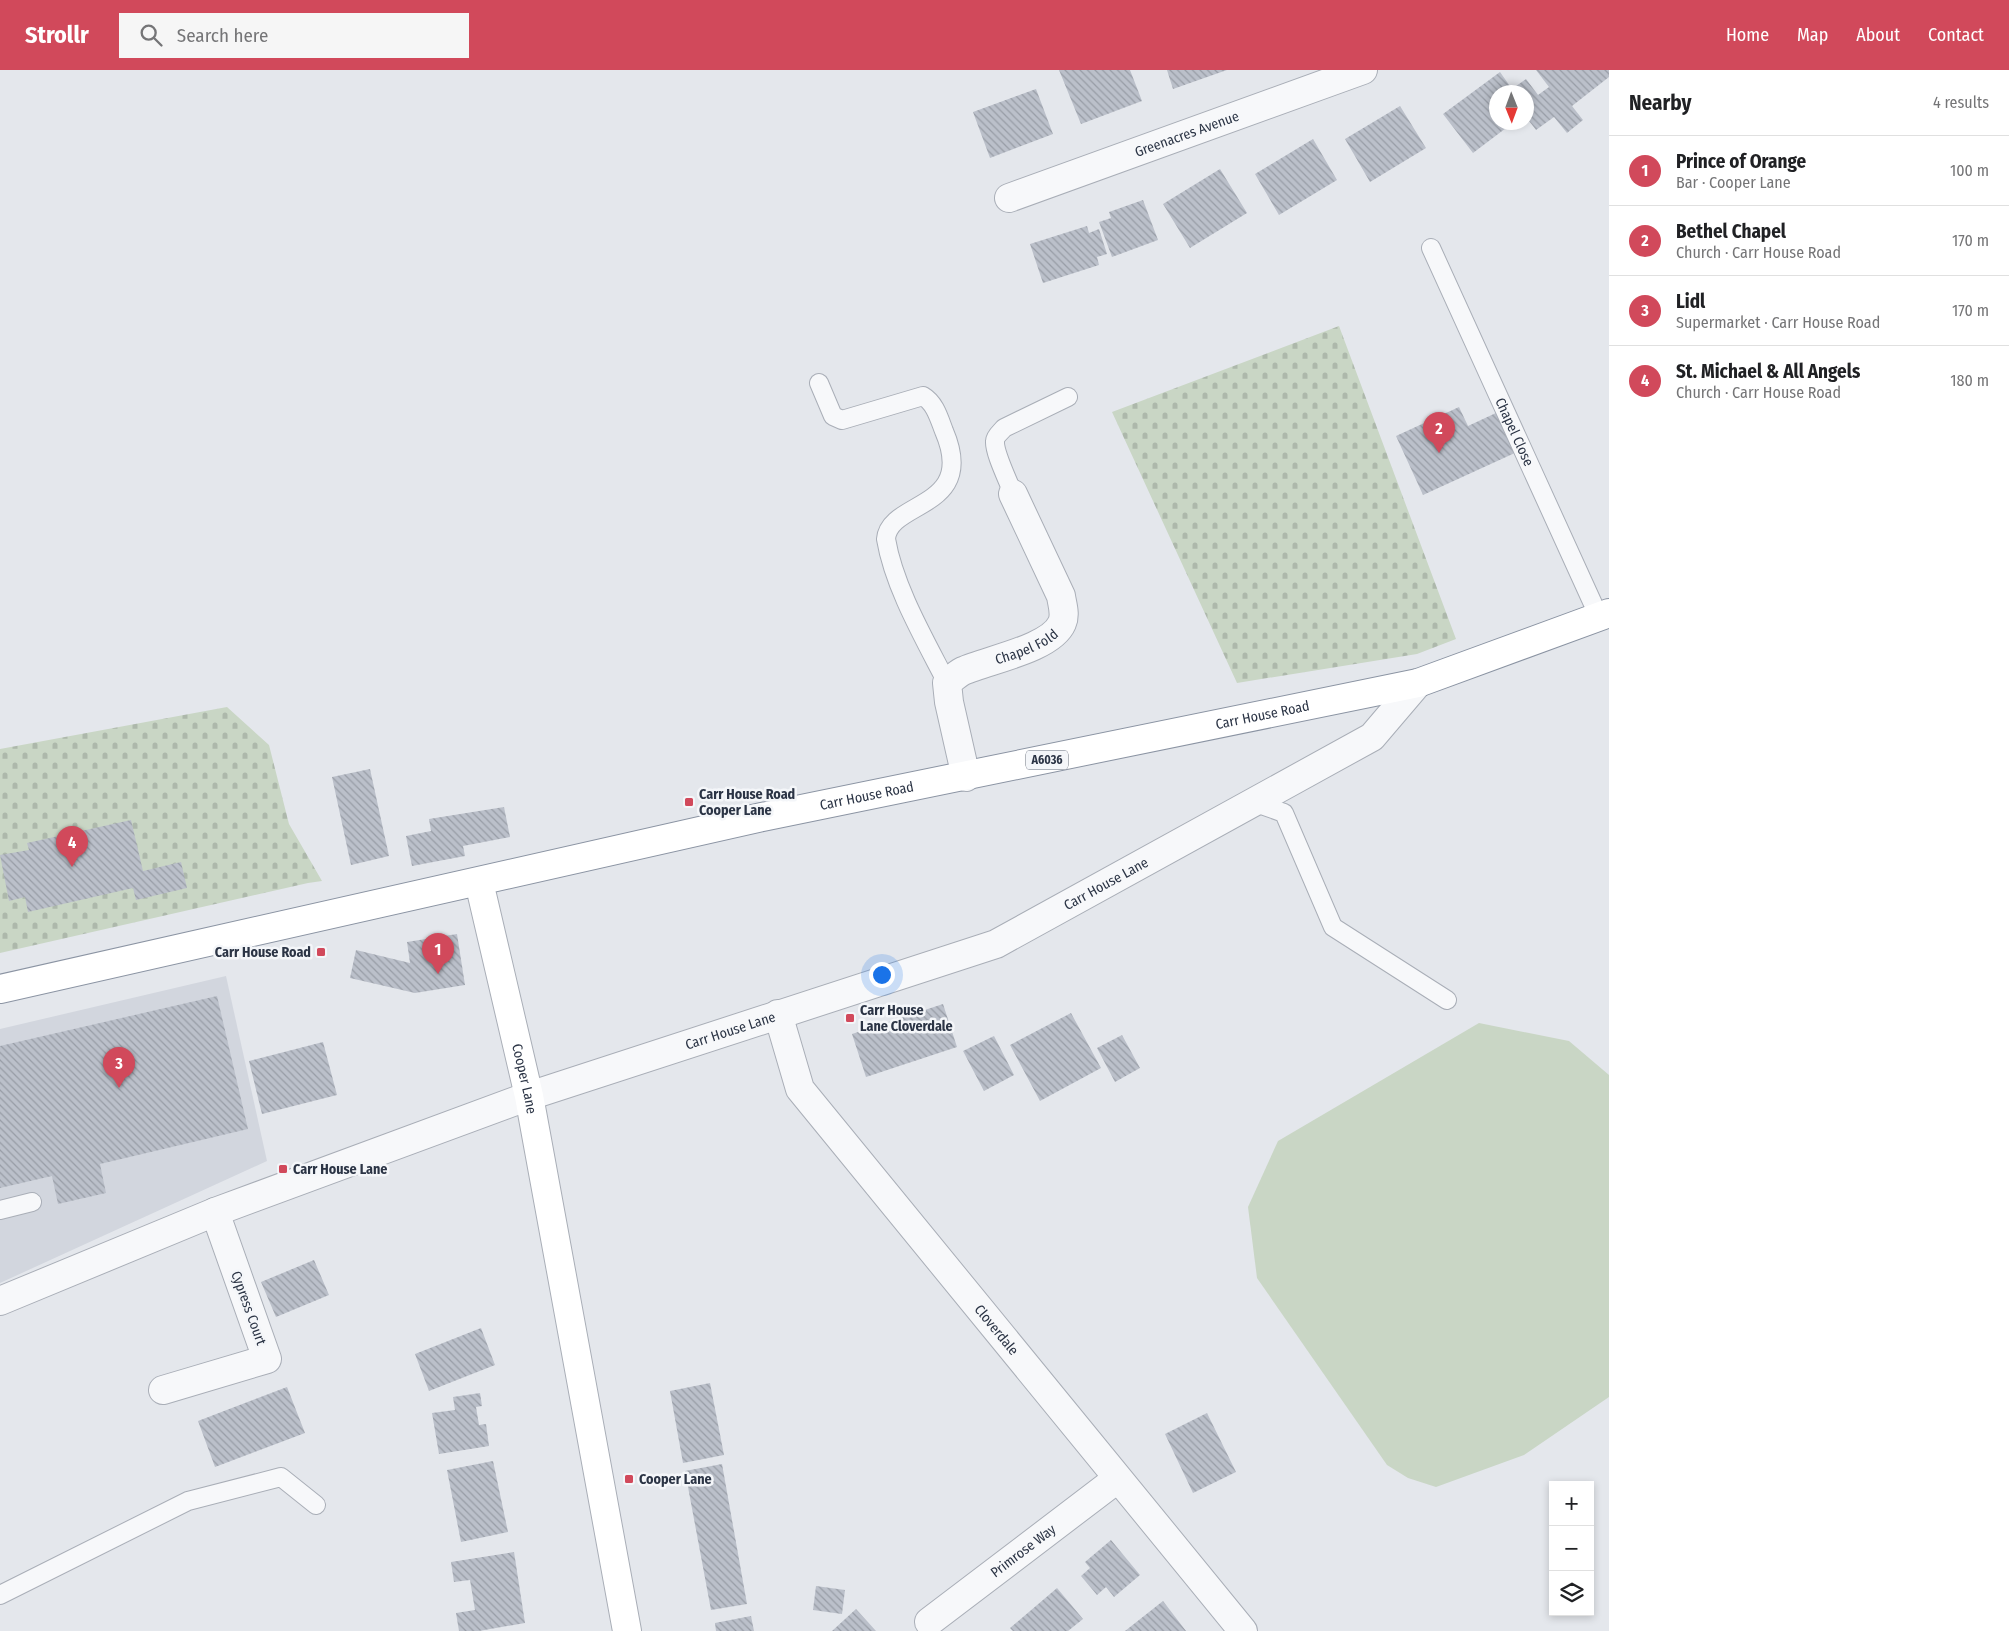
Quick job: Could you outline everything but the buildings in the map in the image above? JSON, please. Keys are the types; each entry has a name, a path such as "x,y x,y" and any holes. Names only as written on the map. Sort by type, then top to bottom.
{"main road":[{"name":"Carr House Road","path":"0,989 762,817 966,777 1418,683 1604,615"},
{"name":"Cooper Lane","path":"479,882 529,1096 627,1631"}],"street":[{"name":"Greenacres Avenue","path":"1009,198 1363,70"},
{"name":"Chapel Fold","path":"947,683 961,672 1020,652 1056,632 1063,622 1064,612 1061,596 1013,494"},
{"path":"947,683 949,702 966,777"},
{"name":"Carr House Lane","path":"0,1301 215,1212 529,1096 996,944 1372,737 1418,683"},
{"name":"Cloverdale","path":"778,1014 800,1089 1243,1631"},
{"name":"Cypress Court","path":"163,1390 267,1359 215,1212"},
{"name":"Primrose Way","path":"929,1622 1117,1479"}],"lane":[{"name":"Chapel Close","path":"1431,248 1604,615"},
{"path":"819,383 833,416 842,420 923,396 931,401 948,440 953,460 953,470 950,477 935,494 896,521 886,532 886,539 898,578 920,630 947,683"},
{"path":"1013,494 997,451 995,442 997,435 1004,428 1068,398"},
{"path":"1253,802 1284,813 1333,927 1447,1000"},
{"path":"0,1210 32,1202"},
{"path":"0,1595 188,1501 281,1477 316,1505"}],"shaded area":[{"path":"226,976 267,1161 0,1283 0,1029"}],"green space":[{"path":"1339,326 1456,639 1417,654 1237,683 1112,412"},
{"path":"227,707 269,745 289,824 322,881 0,953 0,749"},
{"path":"1479,1023 1569,1041 1609,1075 1609,1397 1524,1455 1436,1487 1408,1478 1387,1465 1257,1278 1248,1207 1278,1141"}],"place":[{"name":"Bethel Chapel","path":"1439,453"},
{"name":"Carr House Road Cooper Lane","path":"689,802"},
{"name":"St. Michael & All Angels","path":"72,867"},
{"name":"Carr House Road","path":"321,952"},
{"name":"Prince of Orange","path":"438,974"},
{"name":"Carr House Lane Cloverdale","path":"850,1018"},
{"name":"Lidl","path":"119,1088"},
{"name":"Carr House Lane","path":"283,1169"},
{"name":"Cooper Lane","path":"629,1479"}]}
